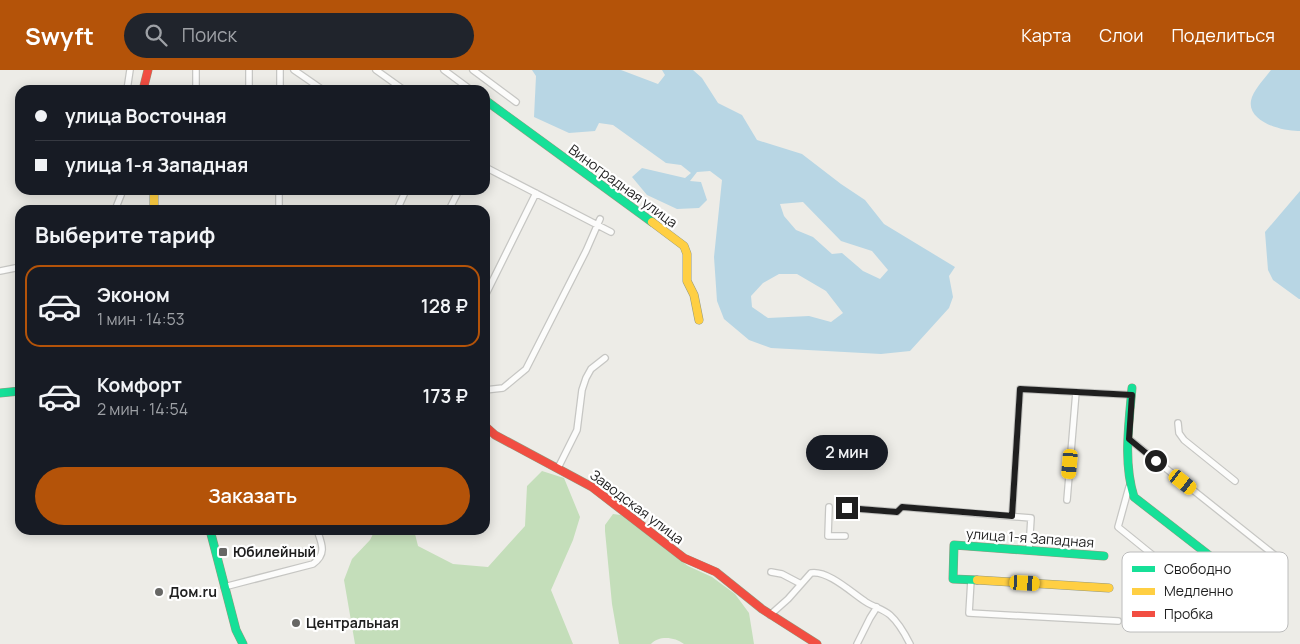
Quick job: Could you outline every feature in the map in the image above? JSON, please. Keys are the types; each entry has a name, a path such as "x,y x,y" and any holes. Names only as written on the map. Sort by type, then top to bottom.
{"street":[{"path":"128,85 130,70"},
{"path":"145,85 148,70"},
{"path":"196,70 196,85"},
{"path":"249,70 250,85"},
{"path":"280,70 280,85"},
{"path":"294,70 315,85"},
{"path":"376,70 397,85"},
{"path":"444,70 464,85"},
{"path":"473,70 516,102"},
{"name":"Виноградная улица","path":"490,104 684,246 687,254 687,281 694,295 698,320"},
{"path":"490,170 599,222 611,232"},
{"path":"490,286 536,193"},
{"path":"490,389 503,388 523,372 527,366 599,222"},
{"path":"0,271 15,268"},
{"path":"558,468 577,430 582,390 586,378 591,369 605,358"},
{"path":"1012,516 1020,389 1132,392 1129,439 1129,487 1118,527 1149,552"},
{"path":"0,393 15,392"},
{"path":"1067,500 1076,392"},
{"path":"1178,424 1179,434 1184,440 1234,481"},
{"name":"Заводская улица","path":"490,430 513,446 558,468 604,496 684,558 720,575 770,615 817,644"},
{"path":"1129,439 1271,552"},
{"path":"1129,487 1134,497 1205,552"},
{"path":"829,507 828,536 846,536"},
{"name":"улица 1-я Западная","path":"847,508 897,512 902,507 1031,518 1029,550"},
{"path":"211,535 236,630 243,644"},
{"path":"224,587 313,564 322,555 322,546 319,535"},
{"name":"улица 1-я Западная","path":"971,580 953,579 954,545 1104,556"},
{"path":"771,572 782,574 801,584"},
{"path":"770,615 788,599 811,573 818,573 834,580 866,602 893,617 910,644"},
{"path":"1110,588 971,580 969,613 1118,621"},
{"path":"857,644 877,607"}],"green space":[{"path":"542,471 564,478 580,517 573,540 551,590 573,644 355,644 344,580 352,559 372,535 415,535 418,546 453,564 488,567 525,526 527,486"},
{"path":"613,514 621,515 688,566 712,577 735,594 749,613 754,644 684,644 676,640 663,638 651,644 619,644 612,604 605,531 605,525"}],"water":[{"path":"532,70 621,70 658,84 665,75 662,70 693,70 702,78 718,103 742,115 757,140 802,154 865,200 884,224 955,267 949,276 953,297 949,308 910,351 881,354 771,348 749,340 724,319 717,301 714,257 722,180 710,171 697,172 690,181 701,182 707,200 699,208 677,209 647,195 632,177 642,168 685,178 691,173 681,165 666,163 613,125 599,123 595,131 569,133 534,117 536,76","holes":["803,202 841,241 872,251 888,270 880,279 863,271 842,253 832,254 813,237 796,230 784,216 780,204","779,274 797,274 826,291 843,313 831,322 809,316 768,318 752,307 751,296 763,283"]},
{"path":"1271,70 1300,70 1300,131 1275,127 1259,119 1253,113 1252,97"},
{"path":"1300,191 1299,299 1273,280 1268,270 1265,232"}],"traffic: fast":[{"path":"490,104 652,222"},
{"path":"1132,388 1128,429 1128,457 1134,497 1205,552"},
{"path":"0,393 15,392"},
{"path":"211,535 236,630 243,644"},
{"path":"977,580 953,579 954,545 1104,556"}],"traffic: slow":[{"path":"154,195 154,205"},
{"path":"652,222 684,246 687,254 687,281 694,295 699,320"},
{"path":"977,580 1109,588"}],"traffic: jam":[{"path":"144,85 148,70"},
{"path":"490,430 495,435 592,487 684,558 716,572 762,609 817,644"}],"place":[{"name":"Юбилейный","path":"223,552"},
{"name":"Дом.ru","path":"159,592"},
{"name":"Центральная","path":"296,623"}],"route":[{"path":"847,508 897,512 902,507 1012,516 1020,389 1132,395 1129,439 1156,461"}]}
